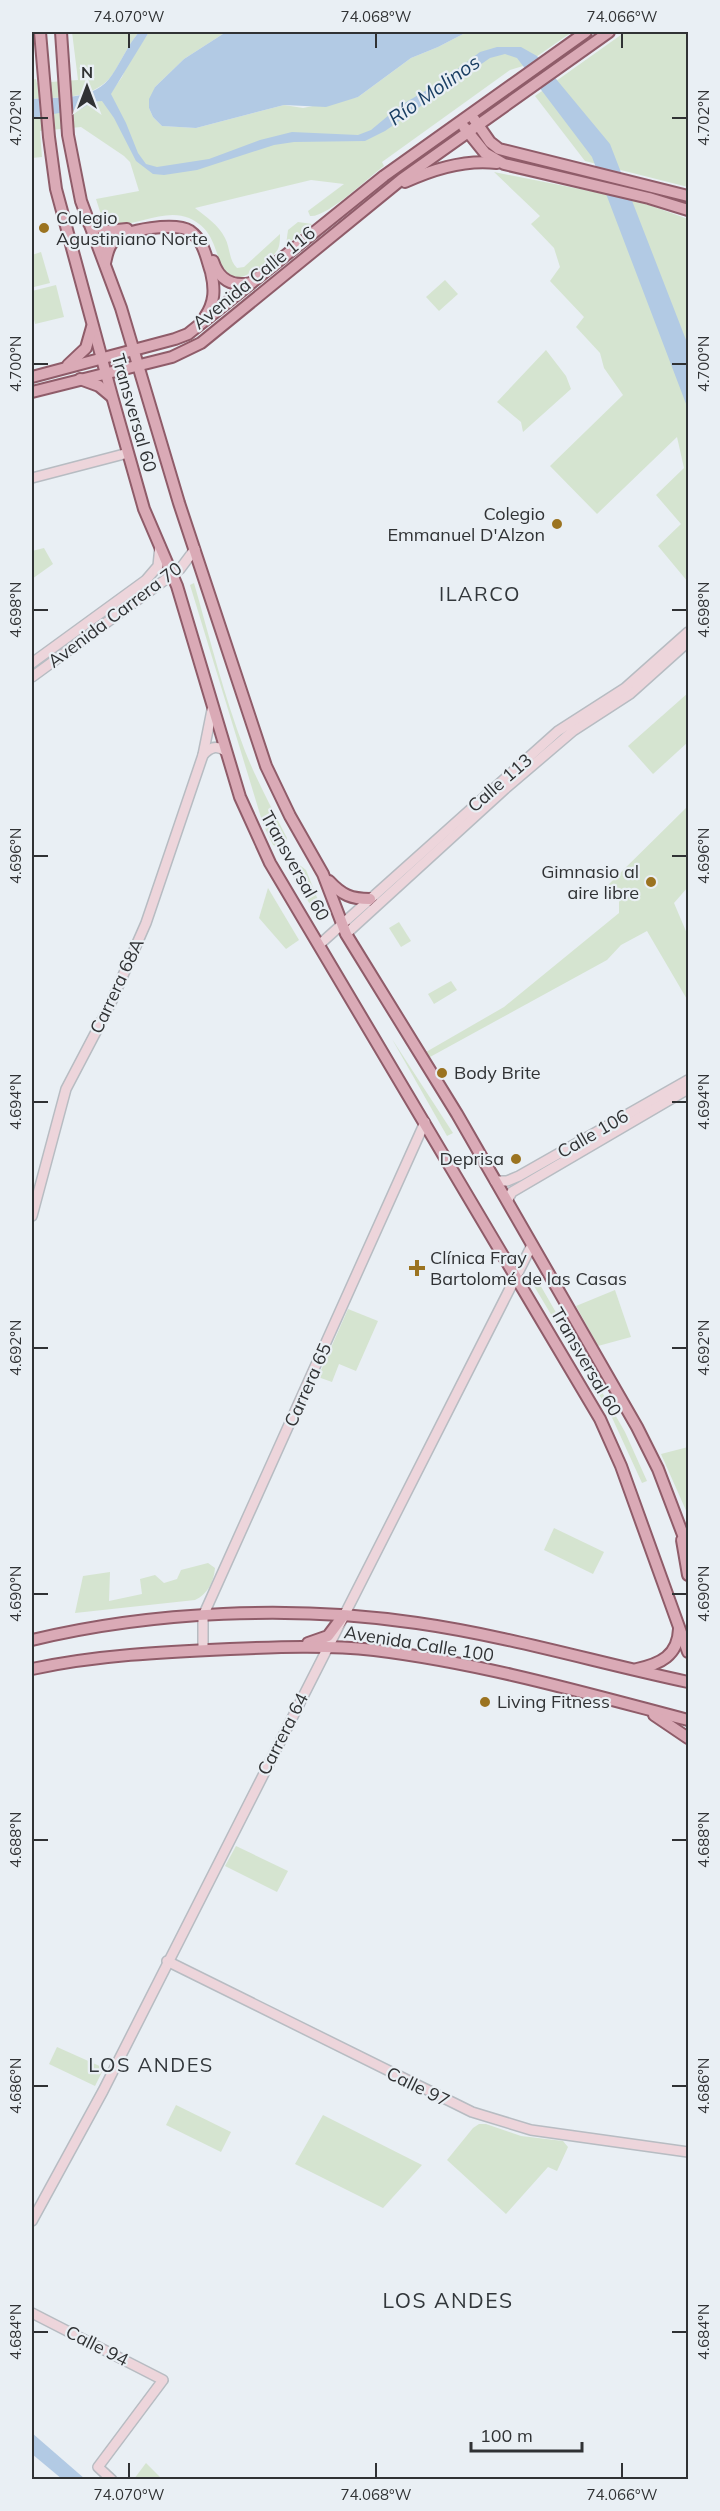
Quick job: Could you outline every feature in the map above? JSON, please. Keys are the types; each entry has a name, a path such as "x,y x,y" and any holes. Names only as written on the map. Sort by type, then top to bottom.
{"main road":[{"name":"Transversal 60","path":"40,32 49,136 60,206 144,509 172,574 212,710 247,815 261,848 320,944 610,1438 688,1652"},
{"name":"Transversal 60","path":"61,32 68,135 74,170 88,222 105,263 134,350 179,503 266,766 290,816 323,874 344,930 457,1114 637,1427 658,1469 688,1548"},
{"name":"Avenida Calle 116","path":"32,377 175,339 198,326 378,181 586,32"},
{"name":"Avenida Calle 116","path":"32,392 180,354 201,344 381,196 468,131 609,32"},
{"path":"470,114 490,142 499,150 688,196"},
{"path":"460,121 485,153 504,164"},
{"path":"381,196 414,178 451,166 480,162 504,164 632,193 688,210"},
{"path":"88,222 111,232 167,220 185,223 207,241 217,271 223,279 236,285 252,283"},
{"path":"105,263 111,244 122,236 167,226 189,230 204,249 214,285 212,304 198,326"},
{"path":"63,368 72,363 86,348 91,333 91,317"},
{"path":"80,379 99,386 112,396"},
{"path":"323,874 343,895 356,899 370,899"},
{"name":"Transversal 60","path":"680,1524 688,1573"},
{"name":"Avenida Calle 100","path":"32,1640 123,1622 203,1616 343,1616 425,1624 688,1682"},
{"path":"219,1650 231,1644 318,1641 332,1632 343,1616"},
{"path":"632,1670 655,1665 670,1655 678,1643 679,1623"},
{"name":"Avenida Calle 100","path":"32,1669 110,1657 203,1650 328,1648 374,1650 446,1662 688,1720"},
{"path":"628,1704 663,1720 688,1738"}],"street":[{"path":"32,478 128,453"},
{"name":"Avenida Carrera 70","path":"32,663 147,580 158,566 160,546"},
{"name":"Avenida Carrera 70","path":"32,677 185,564 195,549"},
{"name":"Calle 113","path":"344,930 370,899 558,731 627,691 688,632"},
{"name":"Calle 113","path":"320,944 344,930 563,739 688,642"},
{"path":"50,650 57,659"},
{"name":"Carrera 68A","path":"32,1216 66,1089 130,961 203,755 212,710"},
{"path":"203,755 212,748 219,747 225,751"},
{"name":"Calle 106","path":"495,1181 507,1182 519,1176 688,1080"},
{"name":"Calle 106","path":"507,1201 512,1192 688,1089"},
{"name":"Carrera 65","path":"203,1650 203,1616 425,1122"},
{"name":"Carrera 64","path":"32,2221 103,2091 532,1245"},
{"name":"Calle 97","path":"167,1961 472,2112 531,2130 688,2152"},
{"name":"Calle 94","path":"32,2313 163,2380 98,2467 111,2480"}],"green space":[{"path":"72,32 139,32 115,71 99,87 67,97 32,99 32,80 36,79 37,83 78,80"},
{"path":"149,32 226,32 184,59 155,87 149,108 153,117 162,126 196,128 284,105 303,108 358,97 411,58 467,32 572,32 523,66 510,70 382,162 384,166 327,211 310,216 308,211 344,184 311,180 195,208 212,221 222,233 232,262 237,268 244,267 280,234 279,247 271,258 253,272 235,278 222,266 207,232 200,224 189,218 167,215 122,224 103,221 96,199 139,191 130,162 81,127 40,131 42,157 32,158 32,118 100,101 112,91 122,77 127,65"},
{"path":"625,32 688,32 688,187 585,161 535,96"},
{"path":"494,172 635,200 688,219 688,582 658,546 681,524 656,495 684,468 677,437 597,514 550,466 623,395 604,368 600,353 576,327 584,317 550,281 560,267 554,248 531,224 540,216"},
{"path":"298,222 312,224 286,245 288,230"},
{"path":"41,252 50,283 34,287 32,255"},
{"path":"445,280 458,294 439,311 426,297"},
{"path":"56,285 64,317 35,324 32,291"},
{"path":"546,350 566,376 571,389 523,432 521,422 497,402"},
{"path":"44,548 53,564 32,579 32,551"},
{"path":"194,583 237,730 265,795 287,838 283,849 273,845 263,824 190,585"},
{"path":"688,693 688,742 653,774 628,746"},
{"path":"688,806 688,887 674,903 688,936 688,1001 647,931 621,945 607,960 430,1057 426,1052 504,1007 619,913 619,897 607,886"},
{"path":"297,863 306,870 324,915 318,917 293,877 292,867"},
{"path":"268,888 299,940 286,949 259,918"},
{"path":"399,922 411,941 401,947 389,928"},
{"path":"451,981 457,990 434,1004 428,994"},
{"path":"392,1039 453,1133 447,1136"},
{"path":"539,1283 625,1432 647,1481 642,1483 609,1411 534,1286"},
{"path":"615,1290 631,1337 598,1346 576,1306"},
{"path":"348,1309 378,1321 356,1371 339,1364 332,1382 318,1377"},
{"path":"688,1447 688,1515 661,1454"},
{"path":"554,1528 604,1552 593,1574 544,1550"},
{"path":"208,1563 215,1568 213,1578 206,1591 195,1600 75,1613 83,1576 110,1572 109,1601 142,1594 140,1579 155,1575 164,1583 177,1579 181,1570"},
{"path":"236,1846 288,1871 277,1892 225,1866"},
{"path":"57,2047 104,2068 95,2086 49,2064"},
{"path":"176,2105 231,2132 221,2152 166,2125"},
{"path":"323,2115 422,2165 383,2208 295,2164"},
{"path":"479,2124 486,2124 521,2136 563,2141 568,2147 557,2171 548,2167 506,2214 447,2160 473,2128"},
{"path":"146,2463 162,2479 134,2479"}],"water":[{"name":"Río Molinos","path":"139,32 149,32 111,94 138,153 146,164 157,167 209,159 260,140 292,132 358,135 371,130 401,105 439,83 480,52 497,47 521,47 537,56 610,144 688,345 688,409 592,157 517,58 505,54 490,58 385,131 365,141 294,142 274,145 197,170 164,175 153,174 136,161 114,118 102,101 92,102 81,109 32,118 32,99 76,96 105,83"},
{"path":"226,32 467,32 411,58 358,97 326,107 284,105 196,128 162,126 153,117 149,108 149,99 155,87 184,59"},
{"path":"32,2433 85,2479 62,2479 32,2454"}],"place":[{"name":"Colegio Agustiniano Norte","path":"44,228"},
{"name":"Colegio Emmanuel D'Alzon","path":"557,524"},
{"name":"Gimnasio al aire libre","path":"651,882"},
{"name":"Body Brite","path":"442,1073"},
{"name":"Deprisa","path":"516,1159"},
{"name":"Clínica Fray Bartolomé de las Casas","path":"417,1268"},
{"name":"Living Fitness","path":"485,1702"}],"district":[{"name":"ILARCO","path":"480,594"},
{"name":"LOS ANDES","path":"151,2065"},
{"name":"LOS ANDES","path":"448,2301"}]}
